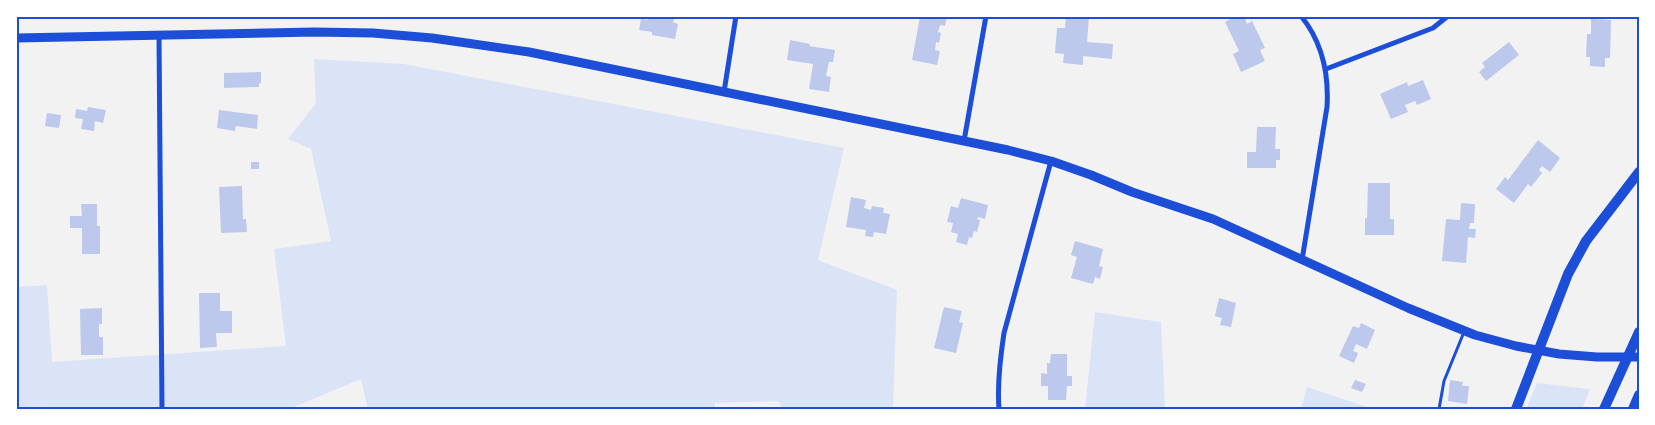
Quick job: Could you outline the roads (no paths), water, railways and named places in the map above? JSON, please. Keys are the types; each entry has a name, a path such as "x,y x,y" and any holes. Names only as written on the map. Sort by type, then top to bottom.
{"highway":[{"path":"1516,409 1560,291 1577,256 1586,241 1639,172"},
{"path":"1604,409 1638,335"},
{"path":"1632,409 1639,395"}],"main road":[{"path":"16,38 314,32 373,33 432,38 529,52 1018,152 1051,161 1213,220 1408,308 1464,331 1497,342 1538,350 1587,356 1639,357"}],"street":[{"path":"724,92 736,16"},
{"path":"964,141 986,16"},
{"path":"1301,16 1316,40 1326,69 1328,86 1327,107 1302,260"},
{"path":"1326,69 1433,28 1448,16"},
{"path":"158,35 162,409"},
{"path":"999,409 999,360 1004,333 1051,161"}],"lane":[{"path":"1439,409 1444,381 1464,331"}]}
